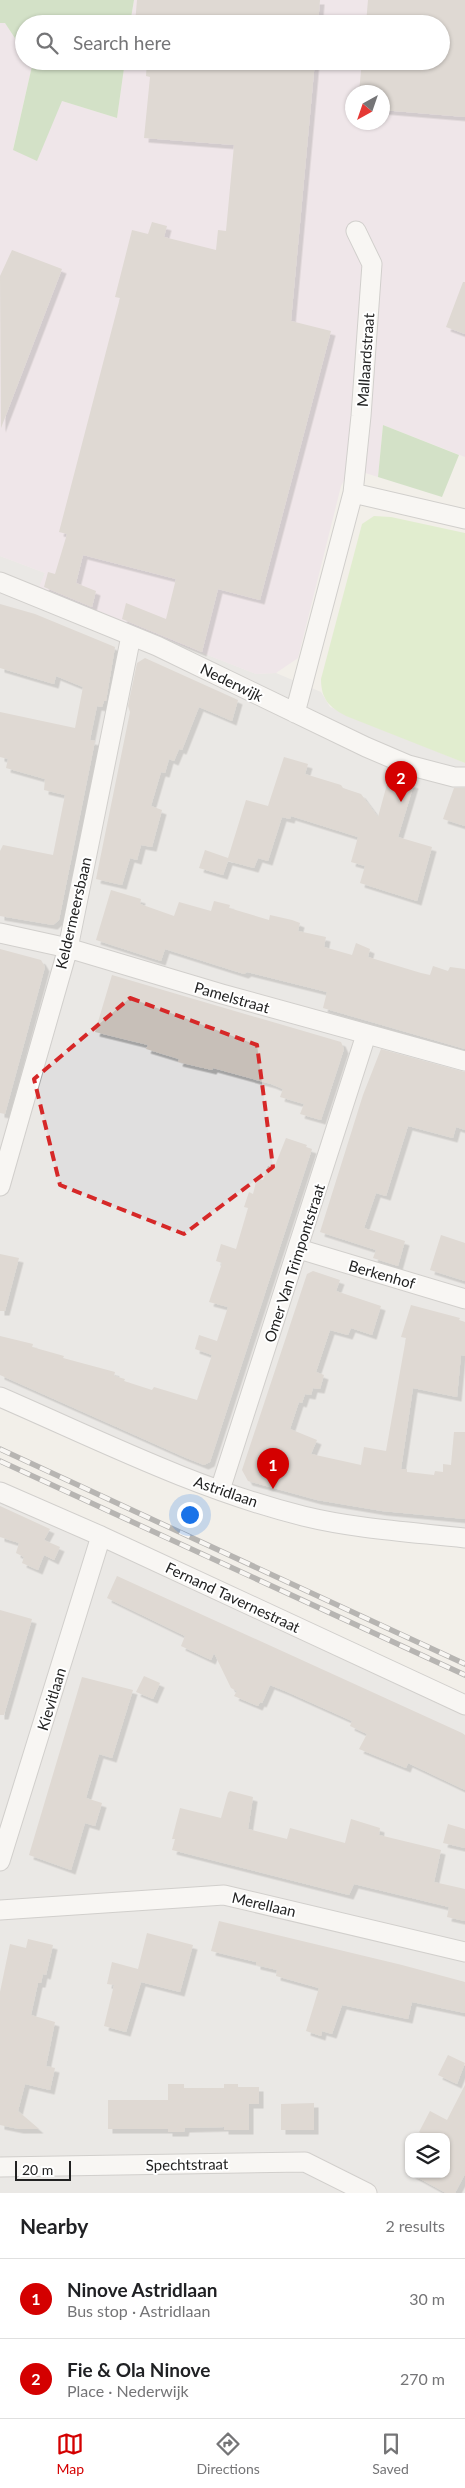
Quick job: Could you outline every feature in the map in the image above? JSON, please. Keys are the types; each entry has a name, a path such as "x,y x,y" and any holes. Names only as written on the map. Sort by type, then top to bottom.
{"street":[{"name":"Mallaardstraat","path":"295,713 353,493 361,416 372,264 356,231"},
{"path":"353,493 465,519"},
{"name":"Nederwijk","path":"0,582 131,636 408,764 454,777 465,777"},
{"name":"Keldermeersbaan","path":"0,1186 68,948 131,636"},
{"name":"Pamelstraat","path":"0,933 68,948 366,1035 465,1061"},
{"name":"Omer Van Trimpontstraat","path":"220,1490 299,1249 366,1035"},
{"name":"Berkenhof","path":"299,1249 465,1298"},
{"name":"Astridlaan","path":"0,1397 190,1480 289,1512 324,1520 465,1538"},
{"name":"Fernand Tavernestraat","path":"0,1492 101,1536 465,1705"},
{"name":"Kievitlaan","path":"0,1861 101,1536"},
{"name":"Merellaan","path":"0,1910 224,1894 465,1952"},
{"name":"Spechtstraat","path":"0,2167 305,2162 367,2193"}],"highlighted area":[{"path":"130,998 257,1045 273,1167 184,1234 60,1185 34,1079"}],"shaded area":[{"path":"134,0 465,0 465,457 383,425 378,477 350,470 341,486 298,658 276,673 256,674 38,589 45,573 0,556 0,23 5,23 15,38 15,70 31,70 13,149 62,101 117,118 124,70 450,70 450,15 132,15"},
{"path":"0,556 45,573 39,589 256,674 276,673 321,692 330,707 465,763 465,1548 386,1539 293,1522 0,1404"},
{"path":"0,1500 465,1714 465,2193 0,2193"}],"green space":[{"path":"0,0 134,0 132,15 15,15 15,38 5,23 0,23"},
{"path":"31,70 124,70 117,118 62,101 37,161 13,150"},
{"path":"383,425 459,455 442,497 378,477"},
{"path":"374,516 391,517 465,533 465,763 346,716 331,706 324,697 321,679 362,524"}],"building":[{"path":"137,0 320,0 319,15 136,15"},
{"path":"368,0 465,0 465,117 390,111 390,85 360,85 361,70 450,70 450,15 367,15"},
{"path":"146,70 314,70 291,321 331,331 260,600 218,589 202,652 122,619 126,603 166,619 176,579 83,555 76,583 96,591 92,607 44,587 48,572 55,574 67,534 59,532 120,298 115,297 132,230 148,234 152,222 167,226 164,237 216,250 218,230 226,231 234,145 144,138 150,77 146,76"},
{"path":"12,250 62,269 1,428 0,276"},
{"path":"463,282 465,282 465,334 446,327"},
{"path":"0,604 35,614 115,647 106,701 104,701 102,707 97,706 90,740 95,741 59,920 53,925 0,916 0,851 3,845 53,855 65,795 44,790 45,779 6,768 8,759 0,757 0,712 75,728 83,687 56,676 54,684 0,668"},
{"path":"145,658 238,700 232,721 199,707 182,750 179,749 174,761 169,759 165,773 161,772 151,806 162,810 152,847 141,845 137,860 130,858 122,885 96,879 130,712 128,706 137,663"},
{"path":"284,757 308,764 305,774 341,785 343,788 361,794 378,817 389,777 414,784 398,837 432,847 417,901 360,883 365,866 351,862 358,837 291,816 290,819 282,817 268,861 258,858 254,868 228,861 223,875 199,868 205,850 228,858 246,800 268,806"},
{"path":"454,788 465,788 465,826 443,819"},
{"path":"111,890 141,899 140,904 174,916 179,902 211,911 214,901 230,905 229,908 269,920 270,915 292,920 300,923 298,931 326,937 324,947 352,955 356,943 370,949 368,957 421,973 430,975 433,966 448,971 450,967 465,969 465,1049 323,1008 327,992 247,972 244,974 165,949 161,961 96,940"},
{"path":"0,949 41,960 45,967 5,1114 0,1113"},
{"path":"112,975 341,1042 344,1049 321,1120 300,1114 304,1104 280,1097 283,1089 271,1084 213,1068 212,1070 178,1062 179,1059 146,1049 148,1045 95,1032"},
{"path":"381,1049 465,1072 465,1130 456,1127 453,1138 408,1126 386,1196 376,1193 364,1228 405,1241 398,1266 373,1258 376,1250 320,1232 363,1095"},
{"path":"286,1138 307,1145 306,1147 312,1149 210,1462 204,1465 184,1457 0,1375 0,1336 33,1344 32,1347 64,1356 63,1358 115,1372 114,1376 125,1379 124,1381 152,1390 154,1387 197,1400 212,1355 195,1349 199,1335 217,1341 228,1307 209,1302 222,1263 216,1261 221,1244 236,1249 248,1208 244,1207 249,1192 253,1194 257,1178 263,1180 268,1166 274,1168"},
{"path":"441,1235 465,1243 465,1281 430,1270"},
{"path":"0,1254 19,1258 5,1311 0,1311"},
{"path":"313,1271 340,1280 336,1291 381,1306 372,1335 351,1328 348,1335 330,1330 316,1372 324,1375 320,1389 313,1388 311,1395 305,1394 302,1403 299,1402 290,1429 317,1440 311,1454 361,1465 364,1447 386,1451 406,1338 401,1337 411,1305 460,1318 459,1320 465,1322 465,1356 461,1355 457,1397 413,1388 401,1469 407,1469 407,1472 434,1475 435,1471 443,1472 443,1464 451,1465 454,1432 465,1432 465,1519 382,1511 317,1500 248,1481 242,1470 307,1274"},
{"path":"0,1506 50,1529 44,1540 60,1547 54,1560 44,1555 38,1570 22,1563 24,1557 16,1553 19,1543 0,1537"},
{"path":"117,1576 462,1733 465,1735 465,1790 408,1763 406,1768 359,1749 367,1734 350,1726 352,1721 285,1691 270,1685 262,1703 260,1702 258,1706 234,1696 237,1691 231,1688 214,1653 211,1660 181,1646 185,1636 107,1598"},
{"path":"0,1610 32,1619 4,1715 0,1715"},
{"path":"144,1676 160,1683 153,1699 136,1692"},
{"path":"82,1677 133,1690 112,1758 99,1754 86,1798 102,1803 95,1826 85,1823 71,1870 29,1855"},
{"path":"230,1791 253,1797 248,1829 287,1839 290,1828 345,1843 351,1819 380,1828 379,1835 441,1850 434,1882 465,1889 465,1921 447,1917 449,1907 354,1884 349,1895 172,1850 175,1839 172,1839 180,1808 221,1818"},
{"path":"448,1824 465,1829 465,1848 443,1843"},
{"path":"219,1921 465,1982 465,2013 412,2002 408,2019 342,2005 332,2034 322,2031 321,2036 306,2031 319,1988 276,1976 277,1970 256,1965 256,1962 211,1951"},
{"path":"147,1933 193,1945 180,1992 141,1982 126,2032 104,2026 114,1985 107,1984 112,1962 138,1969"},
{"path":"28,1939 53,1945 46,1975 43,1974 41,1983 38,1983 31,2015 55,2022 46,2066 55,2068 50,2090 25,2084 18,2111 39,2129 19,2129 0,2125 0,1992 10,1944 26,1948"},
{"path":"448,2055 465,2063 457,2084 438,2075"},
{"path":"168,2084 184,2084 184,2088 224,2088 224,2084 238,2084 238,2087 259,2087 259,2104 249,2104 249,2130 224,2130 224,2127 185,2128 184,2132 168,2132 168,2129 108,2129 108,2100 168,2100"},
{"path":"465,2085 465,2174 455,2193 446,2193 418,2178 450,2178 450,2133 419,2132 430,2111 447,2120"},
{"path":"314,2103 314,2130 281,2130 281,2104"}],"railway":[{"path":"0,1449 465,1664"},
{"path":"0,1461 465,1675"}],"place":[{"name":"Fie & Ola Ninove","path":"401,802"},
{"name":"Ninove Astridlaan","path":"273,1489"}]}
